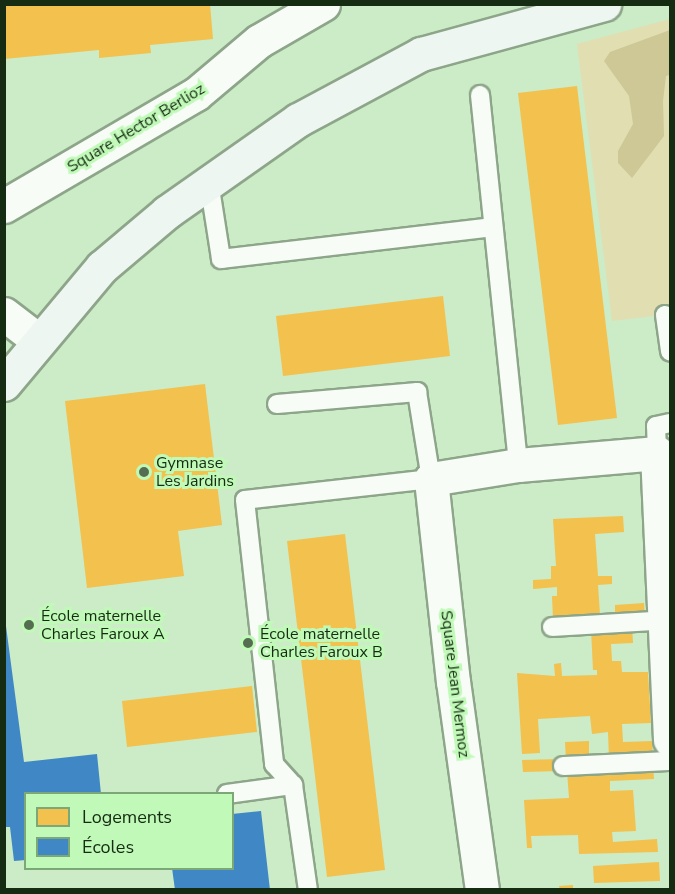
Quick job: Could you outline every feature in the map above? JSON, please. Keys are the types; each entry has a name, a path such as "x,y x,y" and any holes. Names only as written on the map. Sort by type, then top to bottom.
{"street":[{"name":"Square Hector Berlioz","path":"4,206 196,94 259,41 323,4"},
{"path":"4,384 102,267 167,212 298,120 422,54 604,4"},
{"path":"4,314 39,341"},
{"path":"431,479 518,465 657,453 668,620 670,740"},
{"name":"Square Jean Mermoz","path":"431,479 453,682 482,890"}],"lane":[{"path":"480,95 518,465"},
{"path":"209,182 221,259 493,227"},
{"path":"664,315 670,352"},
{"name":"Square Jean Mermoz","path":"278,404 417,392 431,479"},
{"path":"657,453 656,426 670,423"},
{"path":"308,890 293,785 274,764 245,500 431,479"},
{"path":"552,627 668,620"},
{"path":"563,766 670,761"},
{"path":"234,793 293,785"}],"shaded area":[{"path":"670,19 670,314 612,321 577,44"},
{"path":"670,30 670,75 666,76 663,101 664,136 632,178 618,163 618,151 633,124 629,96 604,61 610,52"}],"building: Logements":[{"path":"4,4 210,4 213,39 150,45 151,53 99,58 99,50 4,59"},
{"path":"577,86 617,418 558,425 518,93"},
{"path":"443,296 450,356 283,376 276,316"},
{"name":"Gymnase Les Jardins","path":"205,384 222,525 178,531 184,576 87,588 65,401"},
{"path":"623,516 624,532 595,534 598,576 612,576 612,584 598,585 600,614 615,613 615,605 644,603 645,617 553,619 552,596 557,596 557,587 533,589 533,580 551,579 551,566 556,566 553,519"},
{"path":"345,534 385,870 327,877 287,541"},
{"path":"632,627 633,643 611,644 612,661 621,661 622,672 648,672 651,723 622,724 623,742 652,741 653,757 609,759 608,732 592,734 590,716 538,719 540,753 522,754 517,673 555,676 554,664 561,663 562,676 597,675 597,670 593,670 591,629"},
{"path":"252,686 257,732 127,747 122,701"},
{"path":"589,741 589,760 566,761 565,742"},
{"path":"561,759 560,771 523,772 522,760"},
{"path":"653,766 654,779 610,781 610,791 633,790 636,831 612,832 613,842 657,839 658,852 579,854 578,835 531,836 532,848 527,848 524,800 569,798 567,771"},
{"path":"659,862 660,881 594,883 593,866"},
{"path":"573,885 573,890 560,890 559,886"}],"building: Écoles":[{"path":"4,611 24,762 97,754 101,792 24,792 24,860 14,861 10,827 4,827"},
{"path":"261,811 270,890 175,890 172,870 234,870 234,814"}],"place":[{"name":"Gymnase Les Jardins","path":"144,472"},
{"name":"École maternelle Charles Faroux A","path":"29,625"},
{"name":"École maternelle Charles Faroux B","path":"248,643"}]}
